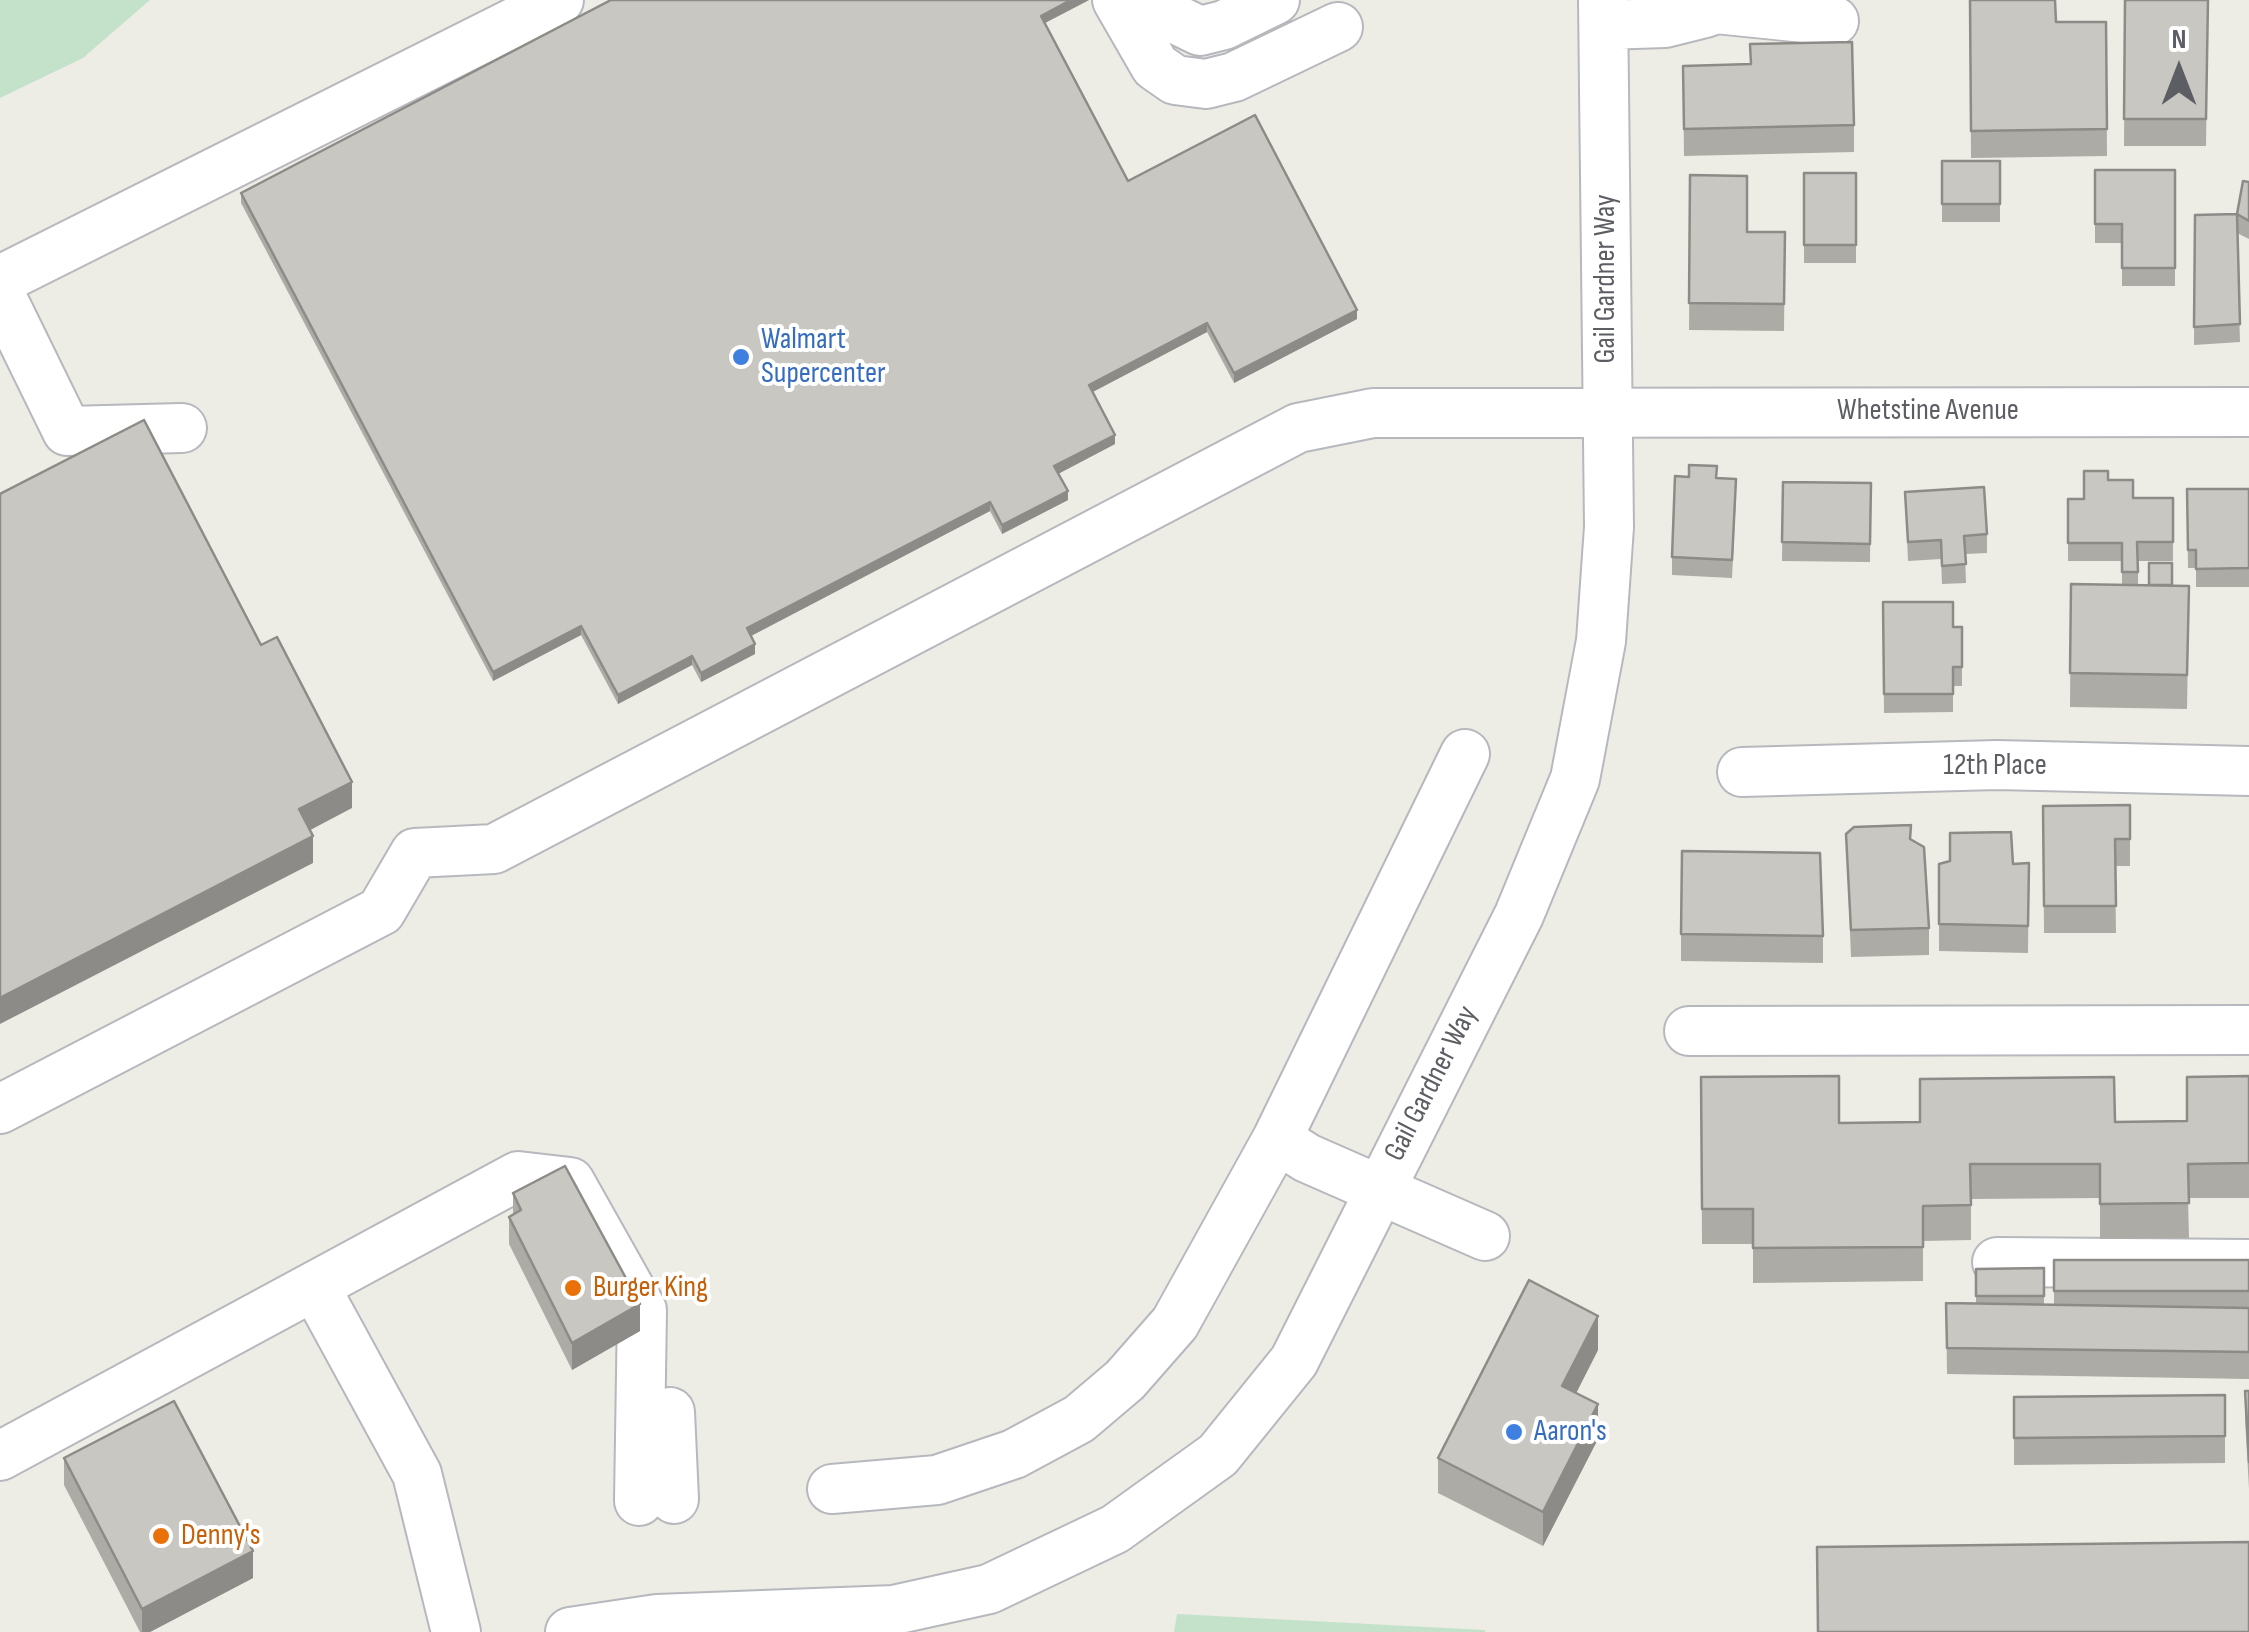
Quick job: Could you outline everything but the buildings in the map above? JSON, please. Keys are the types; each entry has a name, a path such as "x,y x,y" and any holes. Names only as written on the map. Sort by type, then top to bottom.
{"street":[{"path":"0,280 559,0"},
{"path":"1117,0 1155,66 1175,80 1206,84 1234,77 1338,27"},
{"path":"1162,0 1172,17 1200,31 1224,25 1275,0"},
{"path":"1604,12 1666,23 1712,7 1834,21"},
{"name":"Gail Gardner Way","path":"570,1632 657,1620 894,1610 988,1589 1115,1529 1218,1455 1294,1361 1519,915 1575,778 1601,641 1610,527 1604,12"},
{"path":"0,294 67,431 182,428"},
{"name":"Whetstine Avenue","path":"0,1108 381,911 416,853 494,849 1298,428 1373,413 2249,412"},
{"path":"832,1489 937,1480 1014,1454 1079,1419 1125,1380 1175,1323 1277,1138 1465,754"},
{"name":"12th Place","path":"1742,772 1997,764 2249,770"},
{"path":"1689,1031 2249,1030"},
{"path":"1277,1138 1307,1158 1485,1236"},
{"path":"0,1456 518,1176 570,1182 642,1310 656,1500"},
{"path":"1997,1262 2249,1264"},
{"path":"315,1287 416,1474 456,1632"}],"green space":[{"path":"0,0 150,0 83,58 0,98"},
{"path":"1177,1614 1485,1630 1485,1632 1174,1632"}],"place":[{"name":"Walmart Supercenter","path":"741,357"},
{"name":"Burger King","path":"573,1288"},
{"name":"Aaron's","path":"1514,1432"},
{"name":"Denny's","path":"161,1536"}]}
